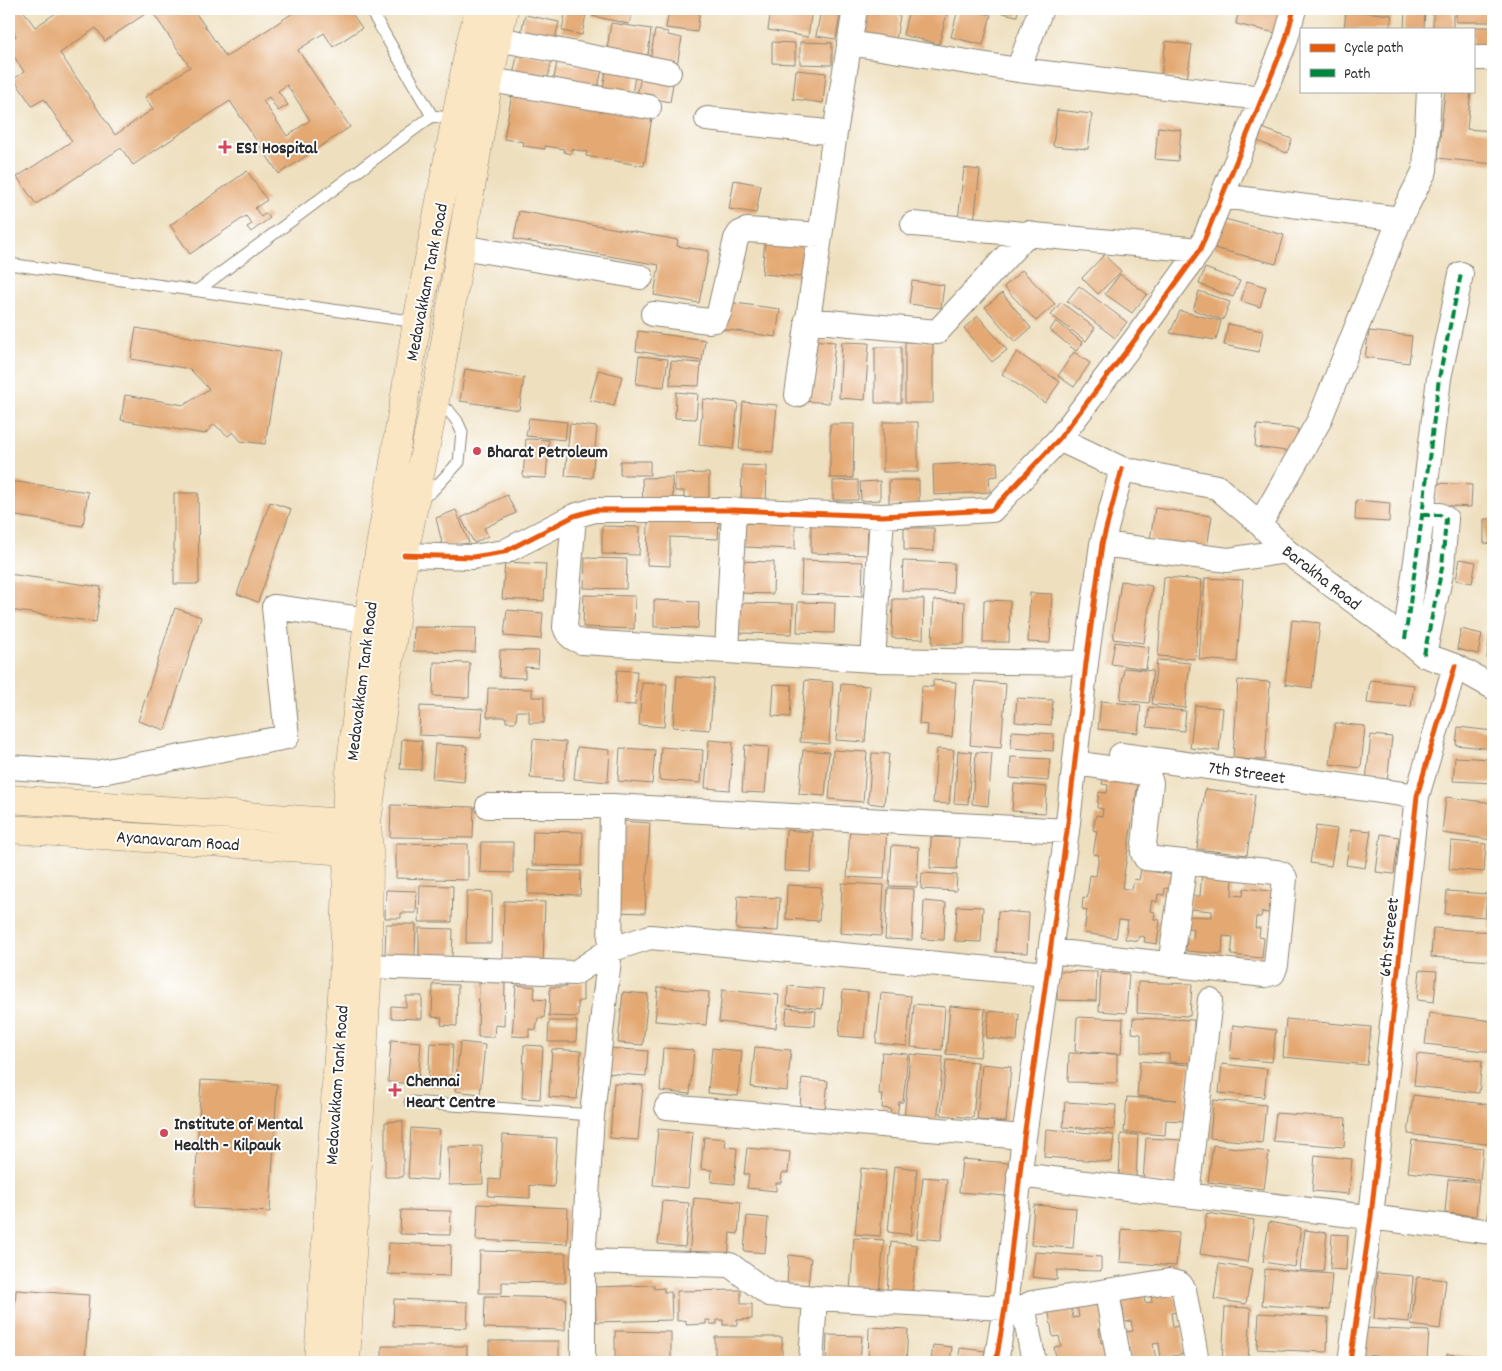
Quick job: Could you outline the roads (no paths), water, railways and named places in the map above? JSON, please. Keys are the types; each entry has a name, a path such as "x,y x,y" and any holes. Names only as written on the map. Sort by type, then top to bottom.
{"main road":[{"name":"Medavakkam Tank Road","path":"355,822 434,404 461,246 462,120 470,44 479,9"},
{"name":"Medavakkam Tank Road","path":"346,1362 368,966 355,822 368,620 417,322 462,120 490,80 504,9"},
{"name":"Ayanavaram Road","path":"9,799 355,822"},
{"name":"Ayanavaram Road","path":"9,829 358,852"},
{"name":"Medavakkam Tank Road","path":"318,1362 344,965 358,852"}],"street":[{"path":"796,395 855,9"},
{"path":"1018,70 1040,9"},
{"path":"404,556 473,557 504,552 574,516 595,510 734,510 882,516 992,510 1059,439 1134,341 1200,250 1262,98 1293,43 1294,9"},
{"path":"498,39 669,72"},
{"path":"849,44 1018,70 1262,98"},
{"path":"1474,58 1493,58"},
{"path":"490,80 649,107"},
{"path":"1260,524 1319,422 1400,219 1425,170 1429,92"},
{"path":"707,119 835,134"},
{"path":"1222,196 1400,219"},
{"path":"913,224 1200,250"},
{"path":"653,314 709,322 715,320 719,312 736,239 740,233 747,230 820,235"},
{"path":"807,320 937,332 1028,234"},
{"path":"461,246 641,278"},
{"path":"1404,639 1439,378 1461,274"},
{"name":"Barakha Road","path":"1059,439 1122,469 1217,487 1260,524 1286,551 1424,655 1455,666 1493,687"},
{"path":"996,1362 1005,1308 1024,1137 1067,831 1102,544 1122,469"},
{"path":"727,651 734,510"},
{"path":"1422,515 1440,515 1446,519 1442,568 1424,655"},
{"path":"574,516 566,627 570,637 582,642 873,660 1086,663"},
{"path":"873,660 882,516"},
{"path":"1102,544 1228,560 1286,551"},
{"path":"9,767 96,773 287,737 274,607 368,620"},
{"name":"6th Streeet","path":"1350,1362 1370,1216 1417,796 1455,666"},
{"path":"1050,951 1265,975 1273,973 1276,966 1285,878 1282,874 1146,858 1144,853 1151,783 1149,778 1144,773 1076,756"},
{"name":"7th Streeet","path":"1076,756 1417,796"},
{"path":"488,806 612,806 1067,831"},
{"path":"583,1362 583,1261 592,1115 610,950 612,806"},
{"path":"1170,965 1185,862"},
{"path":"368,966 575,973 610,950 650,937 1046,974"},
{"path":"1187,1194 1210,1000"},
{"path":"666,1107 1024,1137"},
{"path":"1019,1175 1493,1232"},
{"path":"583,1261 730,1265 769,1294 1005,1308"},
{"path":"1034,1362 1025,1316 1026,1306 1032,1303 1169,1281 1180,1284 1184,1290 1197,1362 1195,1362"},
{"path":"1107,1292 1119,1362"},
{"path":"811,1362 815,1298"}],"lane":[{"path":"198,290 462,120 370,9"},
{"path":"9,264 417,322"},
{"path":"410,1102 592,1115"}],"place":[{"name":"ESI Hospital","path":"225,147"},
{"name":"Bharat Petroleum","path":"477,451"},
{"name":"Chennai Heart Centre","path":"395,1090"},
{"name":"Institute of Mental Health - Kilpauk","path":"164,1133"}]}
